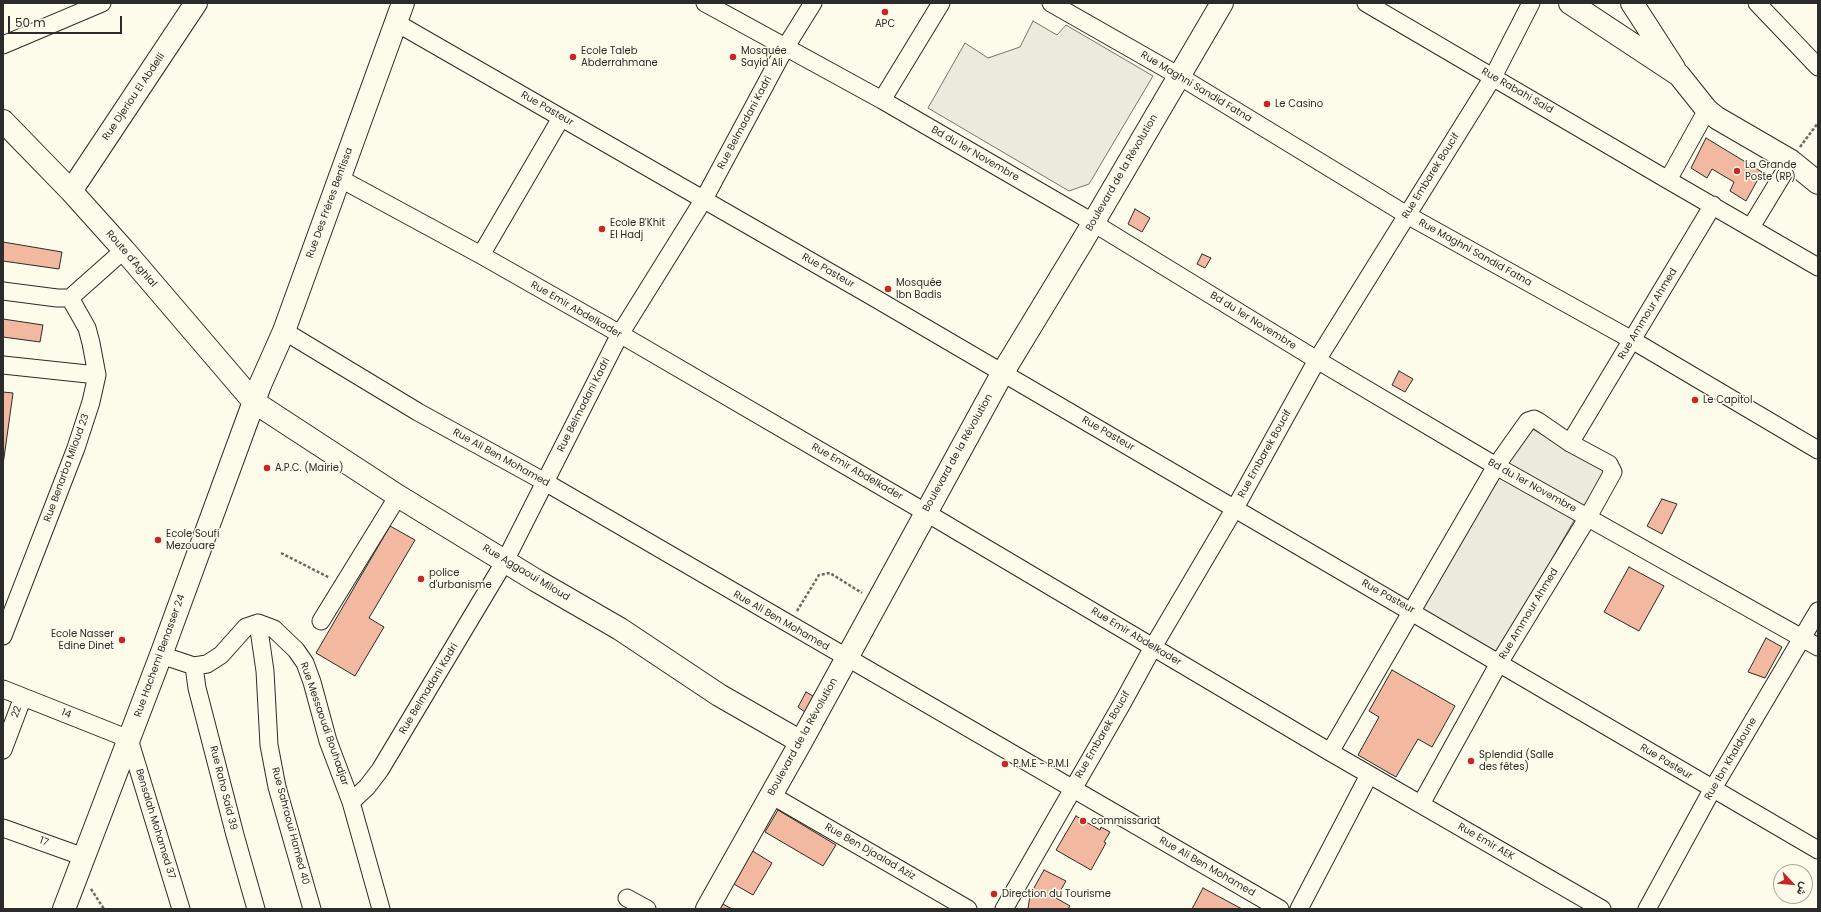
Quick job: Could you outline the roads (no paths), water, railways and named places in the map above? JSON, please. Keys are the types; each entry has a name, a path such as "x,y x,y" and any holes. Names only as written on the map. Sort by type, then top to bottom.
{"main road":[{"name":"Rue Djeriou El Abdelli","path":"71,191 196,3"},
{"name":"Boulevard de la Révolution","path":"707,909 801,742 925,512 1088,219 1179,76 1222,3"},
{"path":"1570,3 1679,75"},
{"path":"1632,3 1679,75 1707,110 1717,118 1791,161 1818,183"},
{"name":"Rue Des Frères Benfissa","path":"254,402 284,331 399,13"},
{"name":"Route d'Aghlal","path":"3,121 71,191 124,250 254,402"},
{"name":"Rue Aggaoui Miloud","path":"254,402 398,496 620,629 719,695 801,742"},
{"name":"Rue Hachemi Benasser 24","path":"64,909 161,655 254,402"}],"street":[{"path":"3,45 102,3"},
{"name":"Bd du 1er Novembre","path":"704,3 882,100 1088,219 1317,360 1496,466 1818,648"},
{"name":"Rue Belmadani Kadri","path":"351,802 367,787 380,770 505,561 620,334 704,199 785,48 813,3"},
{"path":"882,100 941,3"},
{"name":"Rue Maghni Sandid Fatna","path":"1050,3 1179,76 1407,215 1632,340 1818,450"},
{"name":"Rue Rabahi Said","path":"1366,3 1713,205"},
{"name":"Rue Embarek Boucif","path":"1004,909 1153,647 1235,508 1317,360 1493,77 1531,3"},
{"path":"1757,3 1818,67"},
{"name":"Rue Pasteur","path":"399,13 561,118 1003,372 1412,611 1712,790 1818,850"},
{"path":"1668,180 1707,110"},
{"path":"481,255 561,118"},
{"path":"1751,227 1791,161"},
{"name":"Rue Emir Abdelkader","path":"339,178 481,255 620,334 925,512 1369,775"},
{"path":"1713,205 1818,267"},
{"name":"Rue Ammour Ahmed","path":"1570,443 1713,205"},
{"path":"3,291 57,298 70,298 124,250"},
{"name":"Rue Benarba Miloud 23","path":"3,636 76,448 91,402 97,375 87,328 70,298"},
{"name":"Rue Ali Ben Mohamed","path":"284,331 418,412 545,482 1280,909"},
{"path":"3,365 97,375"},
{"name":"Rue Ammour Ahmed","path":"1330,752 1496,466 1525,424 1531,420 1538,422 1570,443 1609,464 1613,472 1588,517 1499,663 1421,804"},
{"path":"320,620 398,496"},
{"name":"Rue Ibn Khaldoune","path":"1647,909 1712,790 1818,611"},
{"path":"161,655 194,666 207,664 221,655 246,627 258,623"},
{"name":"Rue Messaoudi Bouhadjar","path":"258,623 274,629 284,638 306,664 328,741 351,802 381,909"},
{"name":"Rue Sahraoui Hamed 40","path":"258,623 265,671 271,752 278,787 312,909"},
{"name":"Rue Raho Saïd 39","path":"194,666 197,688 256,909"},
{"name":"14","path":"3,689 129,739"},
{"name":"22","path":"4,745 23,697"},
{"name":"Bensalah Mohamed 37","path":"129,739 181,909"},
{"path":"1299,909 1369,775"},
{"name":"Rue Emir AEK","path":"1369,775 1602,909"},
{"name":"Rue Ben Djaalad Aziz","path":"771,795 968,909"},
{"name":"17","path":"3,828 84,857"},
{"path":"627,898 647,909"}],"place":[{"name":"APC","path":"885,12"},
{"name":"Ecole Taleb Abderrahmane","path":"573,57"},
{"name":"Mosquée Sayid Ali","path":"733,57"},
{"name":"Le Casino","path":"1267,104"},
{"name":"La Grande Poste (RP)","path":"1737,171"},
{"name":"Ecole B'Khit El Hadj","path":"602,229"},
{"name":"Mosquée Ibn Badis","path":"888,289"},
{"name":"Le Capitol","path":"1695,400"},
{"name":"A.P.C. (Mairie)","path":"267,468"},
{"name":"Ecole Soufi Mezouare","path":"158,540"},
{"name":"police d'urbanisme","path":"421,579"},
{"name":"Ecole Nasser Edine Dinet","path":"122,640"},
{"name":"Splendid (Salle des fêtes)","path":"1471,761"},
{"name":"P.M.E - P.M.I","path":"1005,764"},
{"name":"commissariat","path":"1083,821"},
{"name":"Direction du Tourisme","path":"994,894"}]}
